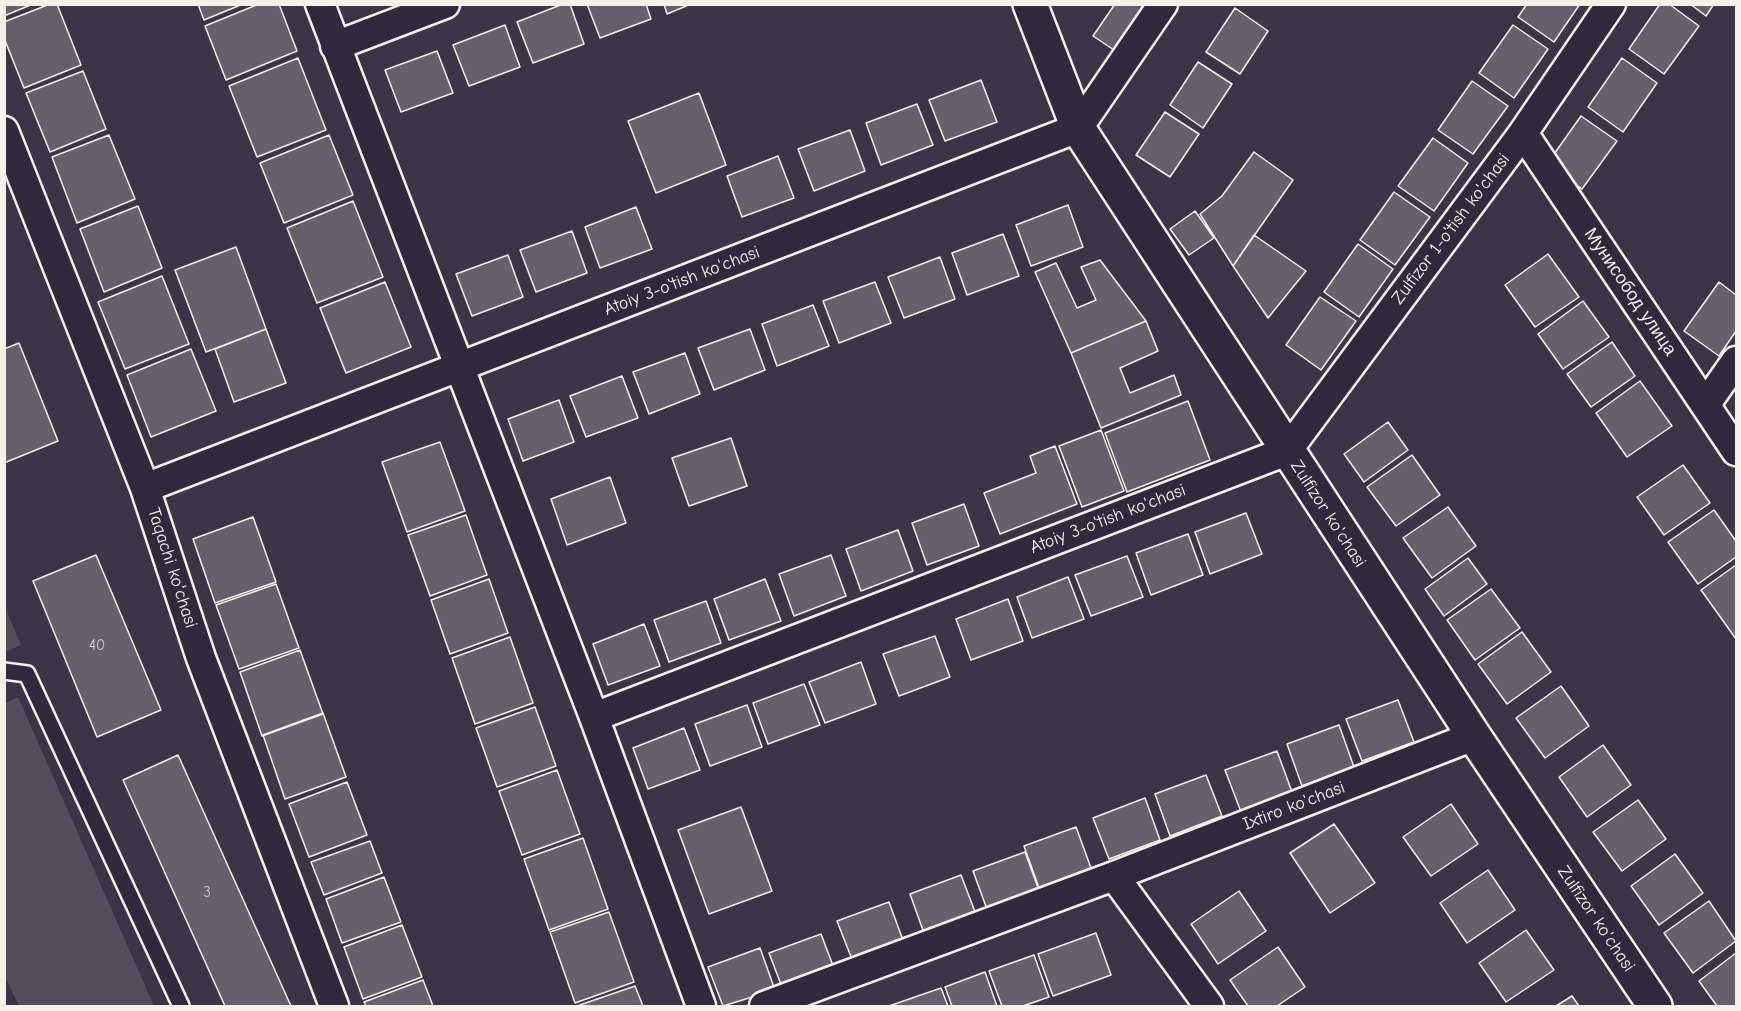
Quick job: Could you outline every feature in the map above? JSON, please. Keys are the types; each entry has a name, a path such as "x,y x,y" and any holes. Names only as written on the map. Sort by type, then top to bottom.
{"street":[{"path":"320,4 594,717 700,1006"},
{"path":"335,46 445,4"},
{"name":"Zulfizor ko'chasi","path":"1030,4 1078,128 1474,736 1655,1006"},
{"path":"1078,128 1163,4"},
{"name":"Zulfizor 1-o'tish ko'chasi","path":"1287,451 1522,133 1611,4"},
{"name":"Atoiy 3-o'tish ko'chasi","path":"146,488 1078,128"},
{"name":"Taqachi koʻchasi","path":"4,132 146,488 201,658 334,1006"},
{"name":"Мунисобод улица","path":"1522,133 1737,452"},
{"path":"1706,404 1737,361"},
{"name":"Atoiy 3-o'tish ko'chasi","path":"594,717 1287,451"},
{"name":"Ixtiro ko'chasi","path":"764,1006 1114,876 1474,736"},
{"path":"1114,876 1209,1006"}],"lane":[{"path":"4,670 27,674 181,1006"}],"shaded area":[{"path":"4,605 21,645 5,652 4,652"},
{"path":"18,697 154,1006 19,1006 5,977 4,704"}],"building":[{"path":"4,4 33,4 4,16"},
{"path":"50,4 57,4 81,65 24,88 4,38 4,22"},
{"path":"198,4 243,4 204,20"},
{"path":"259,4 279,4 297,51 226,80 205,26"},
{"path":"563,4 570,4 584,44 533,63 517,22"},
{"path":"587,4 646,4 651,19 600,38"},
{"path":"664,4 691,4 667,14"},
{"path":"1115,4 1146,4 1114,50 1093,36"},
{"path":"1527,4 1580,4 1554,42 1518,17"},
{"path":"1660,4 1669,4 1699,26 1664,74 1629,49"},
{"path":"1690,4 1714,4 1706,16"},
{"path":"1235,8 1268,31 1240,74 1206,52"},
{"path":"505,25 520,67 469,86 453,45"},
{"path":"1513,25 1548,49 1514,98 1479,73"},
{"path":"437,51 453,93 401,112 385,70"},
{"path":"298,58 326,130 257,157 229,86"},
{"path":"1622,58 1657,83 1623,132 1588,107"},
{"path":"1198,62 1232,84 1203,128 1170,105"},
{"path":"83,71 106,129 50,152 26,93"},
{"path":"981,80 997,122 945,141 929,100"},
{"path":"1472,81 1508,106 1473,154 1438,130"},
{"path":"699,93 726,165 656,193 628,121"},
{"path":"917,104 933,145 881,165 866,123"},
{"path":"1165,112 1199,134 1170,177 1136,155"},
{"path":"1581,116 1617,141 1582,189 1547,164"},
{"path":"850,130 865,171 814,191 798,149"},
{"path":"109,135 135,199 77,223 52,157"},
{"path":"329,135 353,195 284,223 260,163"},
{"path":"1433,138 1468,163 1434,211 1398,186"},
{"path":"1254,152 1293,180 1233,266 1200,214 1222,196"},
{"path":"778,156 794,198 742,217 727,176"},
{"path":"1394,192 1430,217 1395,265 1360,240"},
{"path":"353,201 383,277 317,303 287,228"},
{"path":"1068,205 1083,247 1031,266 1016,225"},
{"path":"138,206 162,268 104,292 80,229"},
{"path":"636,207 652,249 600,268 585,227"},
{"path":"1195,211 1214,238 1189,255 1170,229"},
{"path":"572,231 587,273 536,292 520,250"},
{"path":"1003,234 1019,276 967,295 952,253"},
{"path":"1254,235 1306,271 1268,318 1233,266"},
{"path":"1358,244 1393,269 1359,317 1324,292"},
{"path":"236,247 266,329 206,352 175,270"},
{"path":"1548,254 1579,297 1535,327 1505,285"},
{"path":"508,255 523,297 472,316 456,274"},
{"path":"940,257 955,299 904,318 888,277"},
{"path":"1100,260 1146,321 1071,353 1035,272 1056,263 1077,308 1096,300 1081,267"},
{"path":"162,276 189,344 125,369 98,302"},
{"path":"385,282 411,347 346,373 320,308"},
{"path":"875,282 891,323 839,343 823,301"},
{"path":"1719,282 1736,295 1736,331 1719,356 1684,331"},
{"path":"1320,297 1356,321 1321,370 1286,345"},
{"path":"1583,301 1609,337 1563,369 1538,334"},
{"path":"813,305 829,346 777,366 762,324"},
{"path":"1146,321 1158,351 1120,368 1130,393 1174,375 1181,395 1101,428 1071,353"},
{"path":"266,329 286,383 234,402 215,349"},
{"path":"750,329 765,370 714,390 698,348"},
{"path":"1612,342 1635,376 1591,407 1567,374"},
{"path":"19,343 58,441 4,463 4,349"},
{"path":"191,349 216,411 151,437 127,375"},
{"path":"685,353 700,394 649,414 633,372"},
{"path":"622,376 638,418 586,437 570,396"},
{"path":"1640,381 1672,426 1627,457 1596,413"},
{"path":"559,400 574,442 523,461 508,419"},
{"path":"1188,401 1210,460 1127,492 1105,433"},
{"path":"1388,422 1408,450 1364,482 1344,454"},
{"path":"1101,430 1124,491 1082,507 1059,446"},
{"path":"731,438 747,486 689,506 672,458"},
{"path":"440,442 465,511 407,532 382,462"},
{"path":"1055,446 1077,504 1000,534 984,493 1036,473 1030,456"},
{"path":"1412,455 1440,495 1396,526 1367,487"},
{"path":"1683,465 1710,503 1664,535 1637,497"},
{"path":"610,477 626,523 567,545 551,499"},
{"path":"964,504 979,546 927,565 912,523"},
{"path":"1448,507 1476,546 1432,578 1403,538"},
{"path":"1714,510 1736,541 1736,557 1698,584 1668,542"},
{"path":"1246,513 1262,554 1210,574 1195,532"},
{"path":"466,515 487,575 430,596 408,535"},
{"path":"253,517 276,582 215,603 193,539"},
{"path":"898,530 913,571 861,591 846,549"},
{"path":"1188,534 1203,575 1151,595 1136,553"},
{"path":"96,555 161,710 97,737 33,581"},
{"path":"831,555 846,596 794,616 779,574"},
{"path":"1127,556 1143,597 1091,616 1075,575"},
{"path":"1468,558 1487,584 1444,616 1425,589"},
{"path":"1736,565 1736,639 1701,590"},
{"path":"1068,577 1084,619 1032,638 1017,597"},
{"path":"489,579 508,633 450,654 431,600"},
{"path":"765,579 781,621 729,640 714,599"},
{"path":"276,584 299,648 239,669 216,605"},
{"path":"1491,589 1520,628 1475,660 1447,620"},
{"path":"1008,599 1023,641 971,660 956,619"},
{"path":"706,601 721,643 669,662 654,620"},
{"path":"644,624 660,666 608,685 593,644"},
{"path":"1522,632 1551,672 1507,704 1478,664"},
{"path":"935,636 950,677 899,696 883,654"},
{"path":"510,637 533,703 475,724 452,658"},
{"path":"300,650 323,714 262,736 240,672"},
{"path":"861,662 876,704 825,723 809,682"},
{"path":"804,684 820,725 768,744 753,703"},
{"path":"1561,686 1589,726 1545,758 1516,718"},
{"path":"1398,700 1414,742 1362,761 1346,719"},
{"path":"747,705 762,747 710,766 695,724"},
{"path":"535,707 556,766 497,787 476,728"},
{"path":"323,713 346,777 285,799 263,735"},
{"path":"1339,725 1354,767 1302,786 1287,744"},
{"path":"684,728 700,770 648,789 633,748"},
{"path":"1603,745 1631,785 1587,817 1559,777"},
{"path":"1277,751 1292,792 1241,812 1225,770"},
{"path":"178,755 291,1006 225,1006 123,780"},
{"path":"557,770 580,834 522,855 499,791"},
{"path":"1206,775 1222,816 1170,836 1155,794"},
{"path":"347,782 367,835 309,857 289,804"},
{"path":"1145,798 1160,840 1109,859 1093,818"},
{"path":"1638,800 1666,839 1622,871 1593,832"},
{"path":"1451,804 1478,844 1431,876 1403,837"},
{"path":"741,807 772,891 709,914 678,830"},
{"path":"1334,824 1375,883 1330,913 1290,853"},
{"path":"1076,827 1091,868 1039,888 1024,846"},
{"path":"583,838 608,909 549,930 524,859"},
{"path":"370,841 382,873 324,895 311,862"},
{"path":"1025,852 1040,893 988,912 973,871"},
{"path":"1675,854 1703,893 1659,925 1631,886"},
{"path":"1488,870 1515,910 1467,943 1440,903"},
{"path":"961,875 977,917 925,936 910,894"},
{"path":"384,877 401,922 342,943 326,899"},
{"path":"1239,891 1266,931 1218,964 1191,924"},
{"path":"1709,901 1736,941 1693,973 1664,933"},
{"path":"889,902 904,943 853,962 837,921"},
{"path":"609,912 634,982 575,1003 550,932"},
{"path":"402,925 422,977 363,999 344,947"},
{"path":"1526,930 1554,970 1506,1002 1479,963"},
{"path":"1096,933 1111,975 1053,996 1038,954"},
{"path":"821,934 837,976 785,995 769,953"},
{"path":"1278,947 1305,987 1277,1006 1248,1006 1230,980"},
{"path":"760,948 775,990 723,1006 708,967"},
{"path":"1736,953 1736,1006 1717,1006 1699,981"},
{"path":"1034,955 1049,997 1023,1006 1002,1006 989,971"},
{"path":"985,972 997,1006 952,1006 945,987"},
{"path":"423,980 433,1006 366,1006 364,1002"},
{"path":"635,986 643,1006 577,1006"},
{"path":"941,988 948,1006 889,1006"},
{"path":"1572,996 1579,1006 1556,1006"}]}
